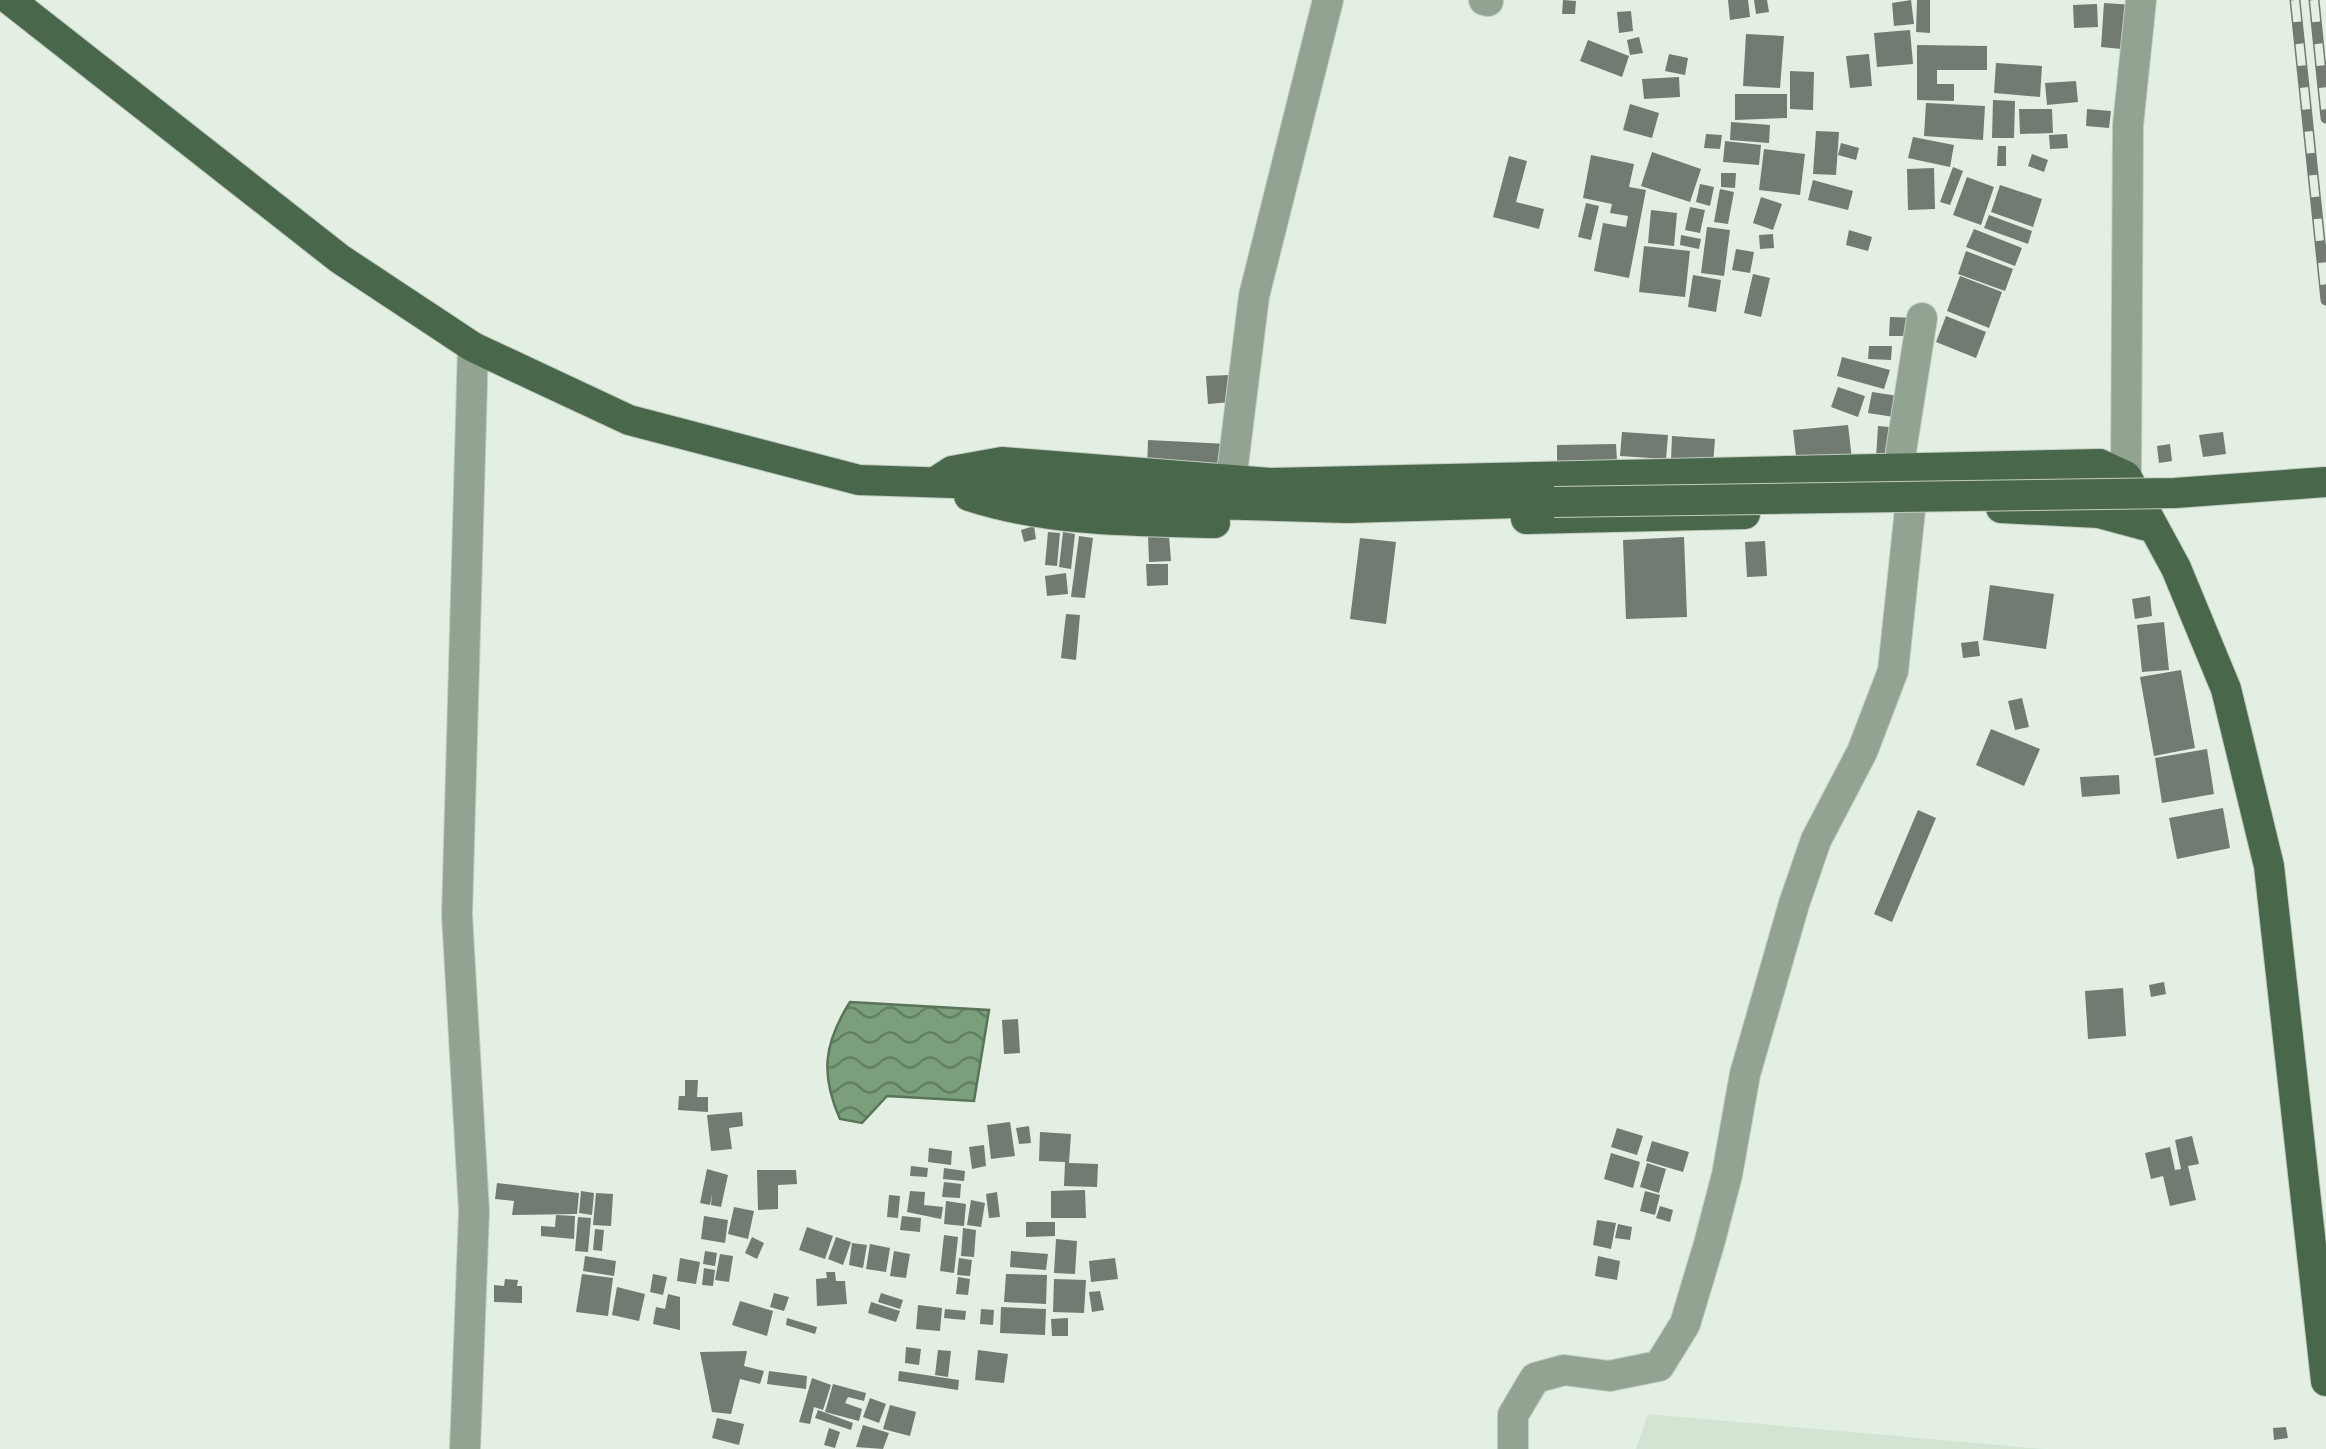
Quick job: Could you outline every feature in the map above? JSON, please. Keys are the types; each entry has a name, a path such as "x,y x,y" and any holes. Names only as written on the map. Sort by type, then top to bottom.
{"main road":[{"path":"10,0 340,258 474,347 629,420 859,480 935,482 1210,504 1347,508 2175,494 2326,482"},
{"path":"935,482 952,471 1002,462 1232,482 2100,464 2126,476 2176,568 2226,688 2269,866 2326,1381"},
{"path":"935,482 1022,510 1148,522 1299,524 1910,510 2098,513 2151,527"}],"street":[{"path":"1232,482 1254,296 1328,0"},
{"path":"2126,476 2128,125 2141,0"},
{"path":"1512,1449 1514,1414 1535,1378 1564,1370 1608,1376 1658,1366 1684,1324 1727,1175 1746,1074 1794,904 1816,840 1862,752 1893,671 1910,510 1901,451 1922,318"},
{"path":"465,1449 474,1211 457,915 474,347"}],"shaded area":[{"path":"1648,1414 2043,1449 1636,1449"}],"water":[{"path":"850,1002 989,1010 974,1101 887,1096 862,1123 840,1119 829,1088 828,1059 835,1031"}],"building":[{"path":"1563,0 1576,1 1575,14 1562,14"},
{"path":"1728,0 1748,0 1750,17 1730,20"},
{"path":"1754,0 1767,0 1769,12 1756,14"},
{"path":"1911,0 1914,24 1894,26 1892,3"},
{"path":"1917,0 1930,0 1930,33 1916,32"},
{"path":"2104,3 2135,5 2132,50 2101,47"},
{"path":"2097,4 2098,27 2074,28 2073,5"},
{"path":"1631,11 1633,31 1619,33 1617,12"},
{"path":"1910,30 1913,64 1877,67 1874,33"},
{"path":"1746,34 1784,36 1780,88 1743,86"},
{"path":"1639,37 1643,53 1630,55 1627,40"},
{"path":"1588,40 1629,56 1622,77 1580,61"},
{"path":"1917,45 1987,46 1987,70 1937,70 1937,84 1954,84 1954,101 1917,100"},
{"path":"1669,54 1688,58 1685,75 1665,71"},
{"path":"1869,54 1872,86 1850,88 1846,56"},
{"path":"1996,63 2042,66 2040,97 1994,93"},
{"path":"1790,71 1814,72 1813,110 1790,109"},
{"path":"1679,77 1680,97 1644,99 1642,79"},
{"path":"2076,81 2078,102 2047,105 2045,83"},
{"path":"1735,94 1787,94 1787,118 1735,120"},
{"path":"1993,100 2015,101 2014,138 1992,138"},
{"path":"1926,103 1985,106 1983,140 1924,136"},
{"path":"1630,104 1659,113 1652,138 1623,130"},
{"path":"2019,109 2052,109 2053,133 2020,134"},
{"path":"2087,109 2111,111 2109,128 2086,126"},
{"path":"1731,122 1770,125 1769,143 1730,140"},
{"path":"1816,131 1839,132 1836,175 1813,174"},
{"path":"1706,134 1722,135 1720,149 1704,148"},
{"path":"2067,134 2068,148 2050,149 2049,135"},
{"path":"1913,137 1954,145 1950,167 1908,158"},
{"path":"1725,141 1761,145 1759,165 1723,162"},
{"path":"1841,143 1859,148 1856,160 1838,155"},
{"path":"1998,146 2006,146 2006,166 1997,166"},
{"path":"1764,149 1805,154 1800,195 1759,190"},
{"path":"1652,152 1701,169 1690,202 1641,186"},
{"path":"2032,154 2048,160 2044,172 2028,166"},
{"path":"1591,155 1634,164 1629,187 1646,190 1629,278 1594,271 1603,223 1626,227 1628,216 1610,213 1612,204 1583,198"},
{"path":"1509,156 1527,161 1516,202 1544,209 1539,229 1493,217"},
{"path":"1953,167 1963,171 1950,205 1940,202"},
{"path":"1934,168 1935,209 1908,210 1907,169"},
{"path":"1721,173 1736,173 1735,188 1721,187"},
{"path":"1967,177 1994,187 1981,225 1953,215"},
{"path":"1813,180 1853,191 1848,210 1808,200"},
{"path":"1700,184 1714,187 1710,206 1696,202"},
{"path":"2000,185 2042,199 2033,227 1991,212"},
{"path":"1720,189 1734,192 1728,224 1714,222"},
{"path":"1761,197 1782,204 1773,230 1753,223"},
{"path":"1586,203 1599,206 1591,240 1578,237"},
{"path":"1690,207 1705,210 1700,233 1685,230"},
{"path":"1651,210 1677,213 1674,246 1648,243"},
{"path":"1989,215 2032,231 2028,244 1984,228"},
{"path":"1707,227 1730,230 1724,276 1701,273"},
{"path":"1974,229 2022,248 2015,266 1966,247"},
{"path":"1849,230 1872,237 1868,251 1846,245"},
{"path":"1773,234 1774,248 1760,249 1759,235"},
{"path":"1681,235 1701,239 1699,249 1680,245"},
{"path":"1644,246 1690,251 1685,297 1639,292"},
{"path":"1736,249 1754,252 1750,273 1732,270"},
{"path":"1966,251 2013,269 2005,291 1958,274"},
{"path":"1753,274 1770,278 1761,317 1744,313"},
{"path":"1693,275 1721,280 1716,312 1688,307"},
{"path":"1960,276 2002,292 1989,328 1947,311"},
{"path":"1946,316 1986,332 1976,358 1936,342"},
{"path":"1890,317 1917,318 1916,336 1889,336"},
{"path":"1869,346 1892,346 1891,360 1868,359"},
{"path":"1842,357 1890,370 1884,389 1837,376"},
{"path":"1230,375 1232,402 1208,404 1206,376"},
{"path":"1838,387 1865,396 1858,417 1831,407"},
{"path":"1872,392 1898,396 1894,417 1868,413"},
{"path":"1848,425 1852,459 1797,465 1793,430"},
{"path":"1878,426 1900,428 1898,460 1876,458"},
{"path":"1622,432 1668,435 1666,459 1620,456"},
{"path":"2223,432 2226,454 2203,457 2199,435"},
{"path":"1672,436 1715,439 1713,464 1671,461"},
{"path":"1148,440 1228,444 1227,476 1147,472"},
{"path":"1616,444 1617,461 1557,462 1557,445"},
{"path":"2170,444 2172,461 2159,463 2157,446"},
{"path":"1034,526 1036,539 1024,542 1021,530"},
{"path":"1048,532 1060,533 1057,566 1045,565"},
{"path":"1063,532 1075,534 1071,569 1059,567"},
{"path":"1169,535 1171,561 1149,562 1148,536"},
{"path":"1079,536 1093,538 1085,598 1071,597"},
{"path":"1684,537 1687,617 1626,619 1623,540"},
{"path":"1360,538 1396,542 1386,624 1350,619"},
{"path":"1765,541 1767,576 1747,577 1745,542"},
{"path":"1146,564 1168,564 1168,585 1147,586"},
{"path":"1066,573 1068,594 1047,596 1045,576"},
{"path":"1990,585 2054,594 2046,649 1983,640"},
{"path":"2150,596 2152,616 2135,619 2132,599"},
{"path":"1066,614 1080,615 1076,660 1061,658"},
{"path":"2164,622 2169,670 2142,672 2137,625"},
{"path":"1978,641 1980,656 1963,658 1961,643"},
{"path":"2181,670 2195,748 2154,756 2140,677"},
{"path":"2022,698 2029,727 2015,730 2008,701"},
{"path":"1991,729 2040,749 2024,786 1976,765"},
{"path":"2207,749 2214,794 2162,803 2155,758"},
{"path":"2119,775 2120,794 2082,797 2080,777"},
{"path":"2223,808 2230,848 2177,859 2169,818"},
{"path":"1918,810 1936,818 1892,922 1874,914"},
{"path":"2164,982 2166,994 2151,997 2149,985"},
{"path":"2123,988 2126,1036 2088,1039 2085,991"},
{"path":"1018,1019 1020,1053 1004,1054 1002,1020"},
{"path":"685,1080 698,1080 697,1097 708,1097 708,1112 678,1110 679,1096 685,1096"},
{"path":"742,1112 743,1126 729,1128 732,1149 711,1151 707,1115"},
{"path":"1010,1122 1015,1156 991,1159 987,1125"},
{"path":"1029,1126 1031,1143 1019,1144 1016,1128"},
{"path":"1617,1128 1643,1136 1637,1155 1611,1147"},
{"path":"1040,1132 1071,1134 1069,1163 1098,1164 1097,1187 1064,1186 1065,1162 1039,1161"},
{"path":"2192,1136 2199,1164 2188,1166 2196,1200 2170,1206 2163,1176 2151,1179 2145,1153 2170,1147 2175,1170 2181,1169 2175,1140"},
{"path":"1652,1141 1689,1152 1683,1172 1646,1161"},
{"path":"984,1145 986,1166 972,1169 969,1147"},
{"path":"929,1148 952,1151 951,1165 928,1162"},
{"path":"1611,1153 1640,1162 1633,1188 1604,1179"},
{"path":"1647,1163 1666,1169 1659,1193 1640,1187"},
{"path":"911,1166 928,1168 927,1177 910,1176"},
{"path":"944,1168 965,1171 964,1181 943,1179"},
{"path":"707,1169 728,1175 721,1207 711,1205 712,1194 710,1205 700,1203"},
{"path":"757,1170 796,1170 797,1184 778,1185 778,1209 758,1210"},
{"path":"944,1182 961,1184 960,1198 942,1197"},
{"path":"497,1183 579,1193 577,1214 512,1215 514,1201 495,1199"},
{"path":"1085,1190 1086,1218 1051,1218 1051,1191"},
{"path":"581,1191 594,1193 592,1215 579,1213"},
{"path":"910,1191 925,1192 924,1205 943,1207 941,1219 907,1212"},
{"path":"1645,1191 1660,1195 1655,1215 1640,1211"},
{"path":"997,1192 1000,1217 989,1218 986,1194"},
{"path":"596,1193 613,1194 611,1226 593,1225"},
{"path":"889,1195 900,1196 898,1218 887,1217"},
{"path":"971,1200 985,1203 981,1227 967,1225"},
{"path":"946,1201 966,1204 964,1226 944,1224"},
{"path":"1660,1206 1673,1210 1670,1222 1656,1218"},
{"path":"734,1207 754,1211 748,1239 728,1234"},
{"path":"556,1215 575,1216 574,1239 541,1236 541,1226 555,1227"},
{"path":"704,1216 728,1220 725,1243 701,1239"},
{"path":"902,1216 921,1218 920,1232 900,1230"},
{"path":"578,1217 591,1218 588,1252 575,1251"},
{"path":"1597,1220 1616,1223 1611,1249 1593,1245"},
{"path":"1026,1222 1055,1222 1055,1236 1026,1237"},
{"path":"1618,1224 1632,1227 1630,1240 1615,1238"},
{"path":"807,1227 833,1236 825,1259 799,1250"},
{"path":"963,1228 976,1230 974,1257 961,1256"},
{"path":"595,1229 604,1230 602,1251 593,1250"},
{"path":"944,1235 958,1237 954,1273 940,1271"},
{"path":"752,1237 764,1243 757,1259 745,1253"},
{"path":"836,1237 851,1242 843,1265 828,1259"},
{"path":"1056,1239 1077,1241 1075,1274 1054,1273"},
{"path":"852,1243 867,1245 863,1268 849,1265"},
{"path":"870,1244 890,1248 886,1272 866,1269"},
{"path":"705,1251 717,1253 715,1266 703,1264"},
{"path":"894,1251 910,1254 906,1278 890,1276"},
{"path":"1011,1251 1048,1254 1046,1270 1010,1267"},
{"path":"720,1254 733,1256 729,1282 715,1280"},
{"path":"585,1256 616,1261 614,1276 583,1271"},
{"path":"1598,1256 1620,1261 1617,1280 1595,1276"},
{"path":"680,1258 700,1262 696,1284 677,1281"},
{"path":"959,1258 972,1260 970,1276 957,1275"},
{"path":"1115,1258 1118,1279 1091,1282 1089,1261"},
{"path":"704,1268 715,1270 713,1286 702,1285"},
{"path":"826,1272 835,1272 836,1281 845,1281 847,1304 817,1306 816,1279 827,1278"},
{"path":"582,1274 613,1278 608,1316 576,1312"},
{"path":"653,1274 667,1277 663,1295 650,1292"},
{"path":"1006,1274 1047,1275 1046,1304 1004,1302"},
{"path":"958,1277 970,1279 968,1295 956,1294"},
{"path":"505,1279 518,1280 522,1303 494,1302 494,1285 504,1286"},
{"path":"1054,1279 1086,1280 1084,1313 1053,1312"},
{"path":"617,1287 645,1294 639,1321 612,1315"},
{"path":"1100,1291 1104,1310 1092,1312 1089,1292"},
{"path":"774,1293 789,1297 784,1311 770,1307"},
{"path":"881,1293 903,1300 900,1309 878,1302"},
{"path":"668,1294 680,1297 680,1330 653,1324 656,1307 665,1309"},
{"path":"740,1301 773,1311 767,1336 732,1325"},
{"path":"871,1302 900,1311 896,1322 868,1313"},
{"path":"918,1305 942,1308 940,1331 916,1329"},
{"path":"1001,1307 1046,1309 1045,1335 1000,1333"},
{"path":"945,1309 966,1311 965,1320 944,1318"},
{"path":"981,1309 994,1310 993,1325 980,1324"},
{"path":"787,1318 817,1327 815,1334 786,1325"},
{"path":"1068,1318 1068,1336 1052,1336 1051,1319"},
{"path":"906,1347 921,1349 919,1365 905,1363"},
{"path":"938,1350 951,1351 948,1377 935,1375"},
{"path":"978,1350 1008,1354 1004,1383 975,1380"},
{"path":"747,1351 744,1366 764,1371 760,1384 740,1379 731,1414 712,1412 700,1352"},
{"path":"769,1371 807,1376 806,1389 767,1384"},
{"path":"899,1371 959,1380 958,1390 898,1381"},
{"path":"812,1378 831,1385 823,1410 814,1407 810,1424 799,1422"},
{"path":"833,1384 866,1393 864,1401 848,1397 845,1403 862,1409 859,1421 825,1412"},
{"path":"870,1398 886,1404 879,1423 863,1417"},
{"path":"890,1405 916,1412 910,1436 883,1429"},
{"path":"818,1410 853,1423 851,1430 815,1418"},
{"path":"717,1418 744,1424 739,1445 712,1438"},
{"path":"863,1425 889,1433 883,1449 856,1447"},
{"path":"2286,1427 2288,1438 2274,1440 2273,1428"},
{"path":"829,1428 840,1432 835,1448 824,1445"}],"railway":[{"path":"2295,0 2326,300"},
{"path":"2314,0 2326,118"}]}
